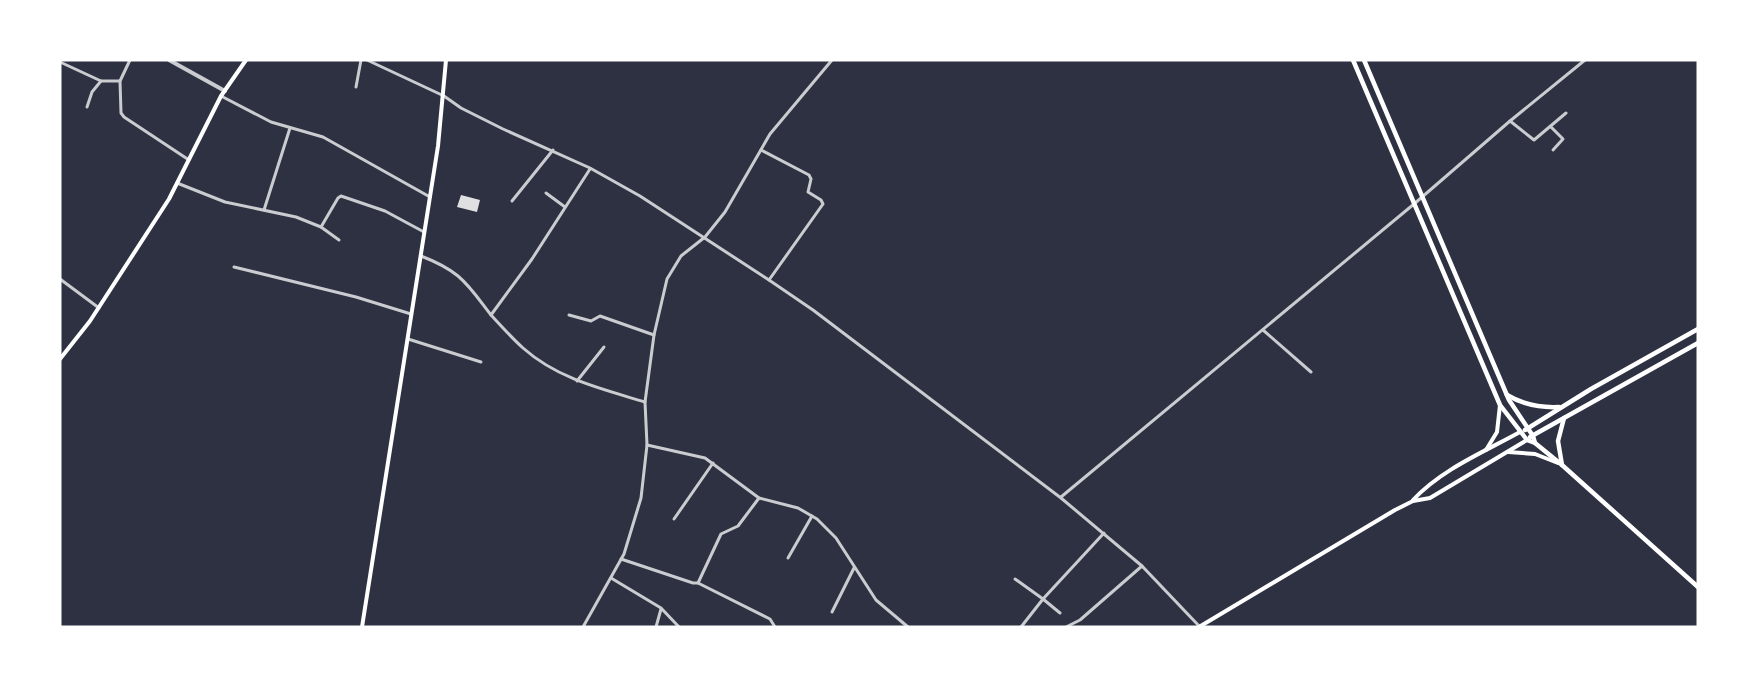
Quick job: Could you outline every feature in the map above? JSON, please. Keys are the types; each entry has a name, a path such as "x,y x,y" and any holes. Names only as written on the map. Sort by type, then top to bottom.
{"main road":[{"path":"60,359 99,308 140,246 177,183 221,96 246,60"},
{"path":"362,627 430,198 447,60"},
{"path":"1353,60 1500,405 1527,440 1562,465 1698,587"},
{"path":"1364,60 1507,395 1533,436 1534,443"},
{"path":"1200,627 1413,501 1427,486 1485,451 1698,329"},
{"path":"1413,501 1430,498 1564,418 1698,343"},
{"path":"1507,395 1528,405 1543,408 1561,407"},
{"path":"1485,451 1497,432 1500,405"},
{"path":"1562,465 1558,441 1564,418"},
{"path":"1506,452 1535,454 1562,465"}],"street":[{"path":"130,60 120,81 121,110 124,117 189,160"},
{"path":"169,60 225,91"},
{"path":"356,87 361,60"},
{"path":"367,60 444,96 461,108 503,129 553,150 640,196 769,280 813,310 1061,498 1142,566 1200,627"},
{"path":"584,627 621,559 641,498 647,445 645,402 654,335 661,299 670,272 681,256 705,237 730,206 775,126 832,60"},
{"path":"1061,498 1585,60"},
{"path":"60,62 101,81 120,81"},
{"path":"87,107 92,92 101,81"},
{"path":"221,96 271,123 323,137 430,198"},
{"path":"1510,121 1534,140 1566,113"},
{"path":"1551,127 1563,138 1552,150"},
{"path":"264,210 290,128"},
{"path":"512,201 553,150"},
{"path":"760,150 809,175 811,178 808,192 821,200 823,204 769,280"},
{"path":"491,315 532,259 590,169"},
{"path":"177,183 225,202 296,217 321,227 339,240"},
{"path":"546,193 565,207"},
{"path":"321,227 341,196 385,211 424,231"},
{"path":"420,255 457,275 473,291 491,315 525,349 547,365 577,381 645,402"},
{"path":"234,267 356,297 411,315"},
{"path":"60,279 99,308"},
{"path":"570,315 591,321 600,316 654,335"},
{"path":"1263,330 1311,372"},
{"path":"407,339 481,362"},
{"path":"577,381 604,347"},
{"path":"647,445 698,456 713,463 759,498 792,506 812,516 830,531 876,600 908,627"},
{"path":"674,519 713,463"},
{"path":"698,583 721,534 738,526 759,498"},
{"path":"788,558 812,516"},
{"path":"1021,627 1104,533"},
{"path":"621,559 698,583 770,619 775,627"},
{"path":"1066,627 1080,620 1142,566"},
{"path":"831,612 854,568"},
{"path":"611,578 661,608 678,627"},
{"path":"1015,579 1044,599 1060,614"},
{"path":"656,627 661,608"}],"building":[{"path":"461,195 480,200 477,212 457,207"}]}
